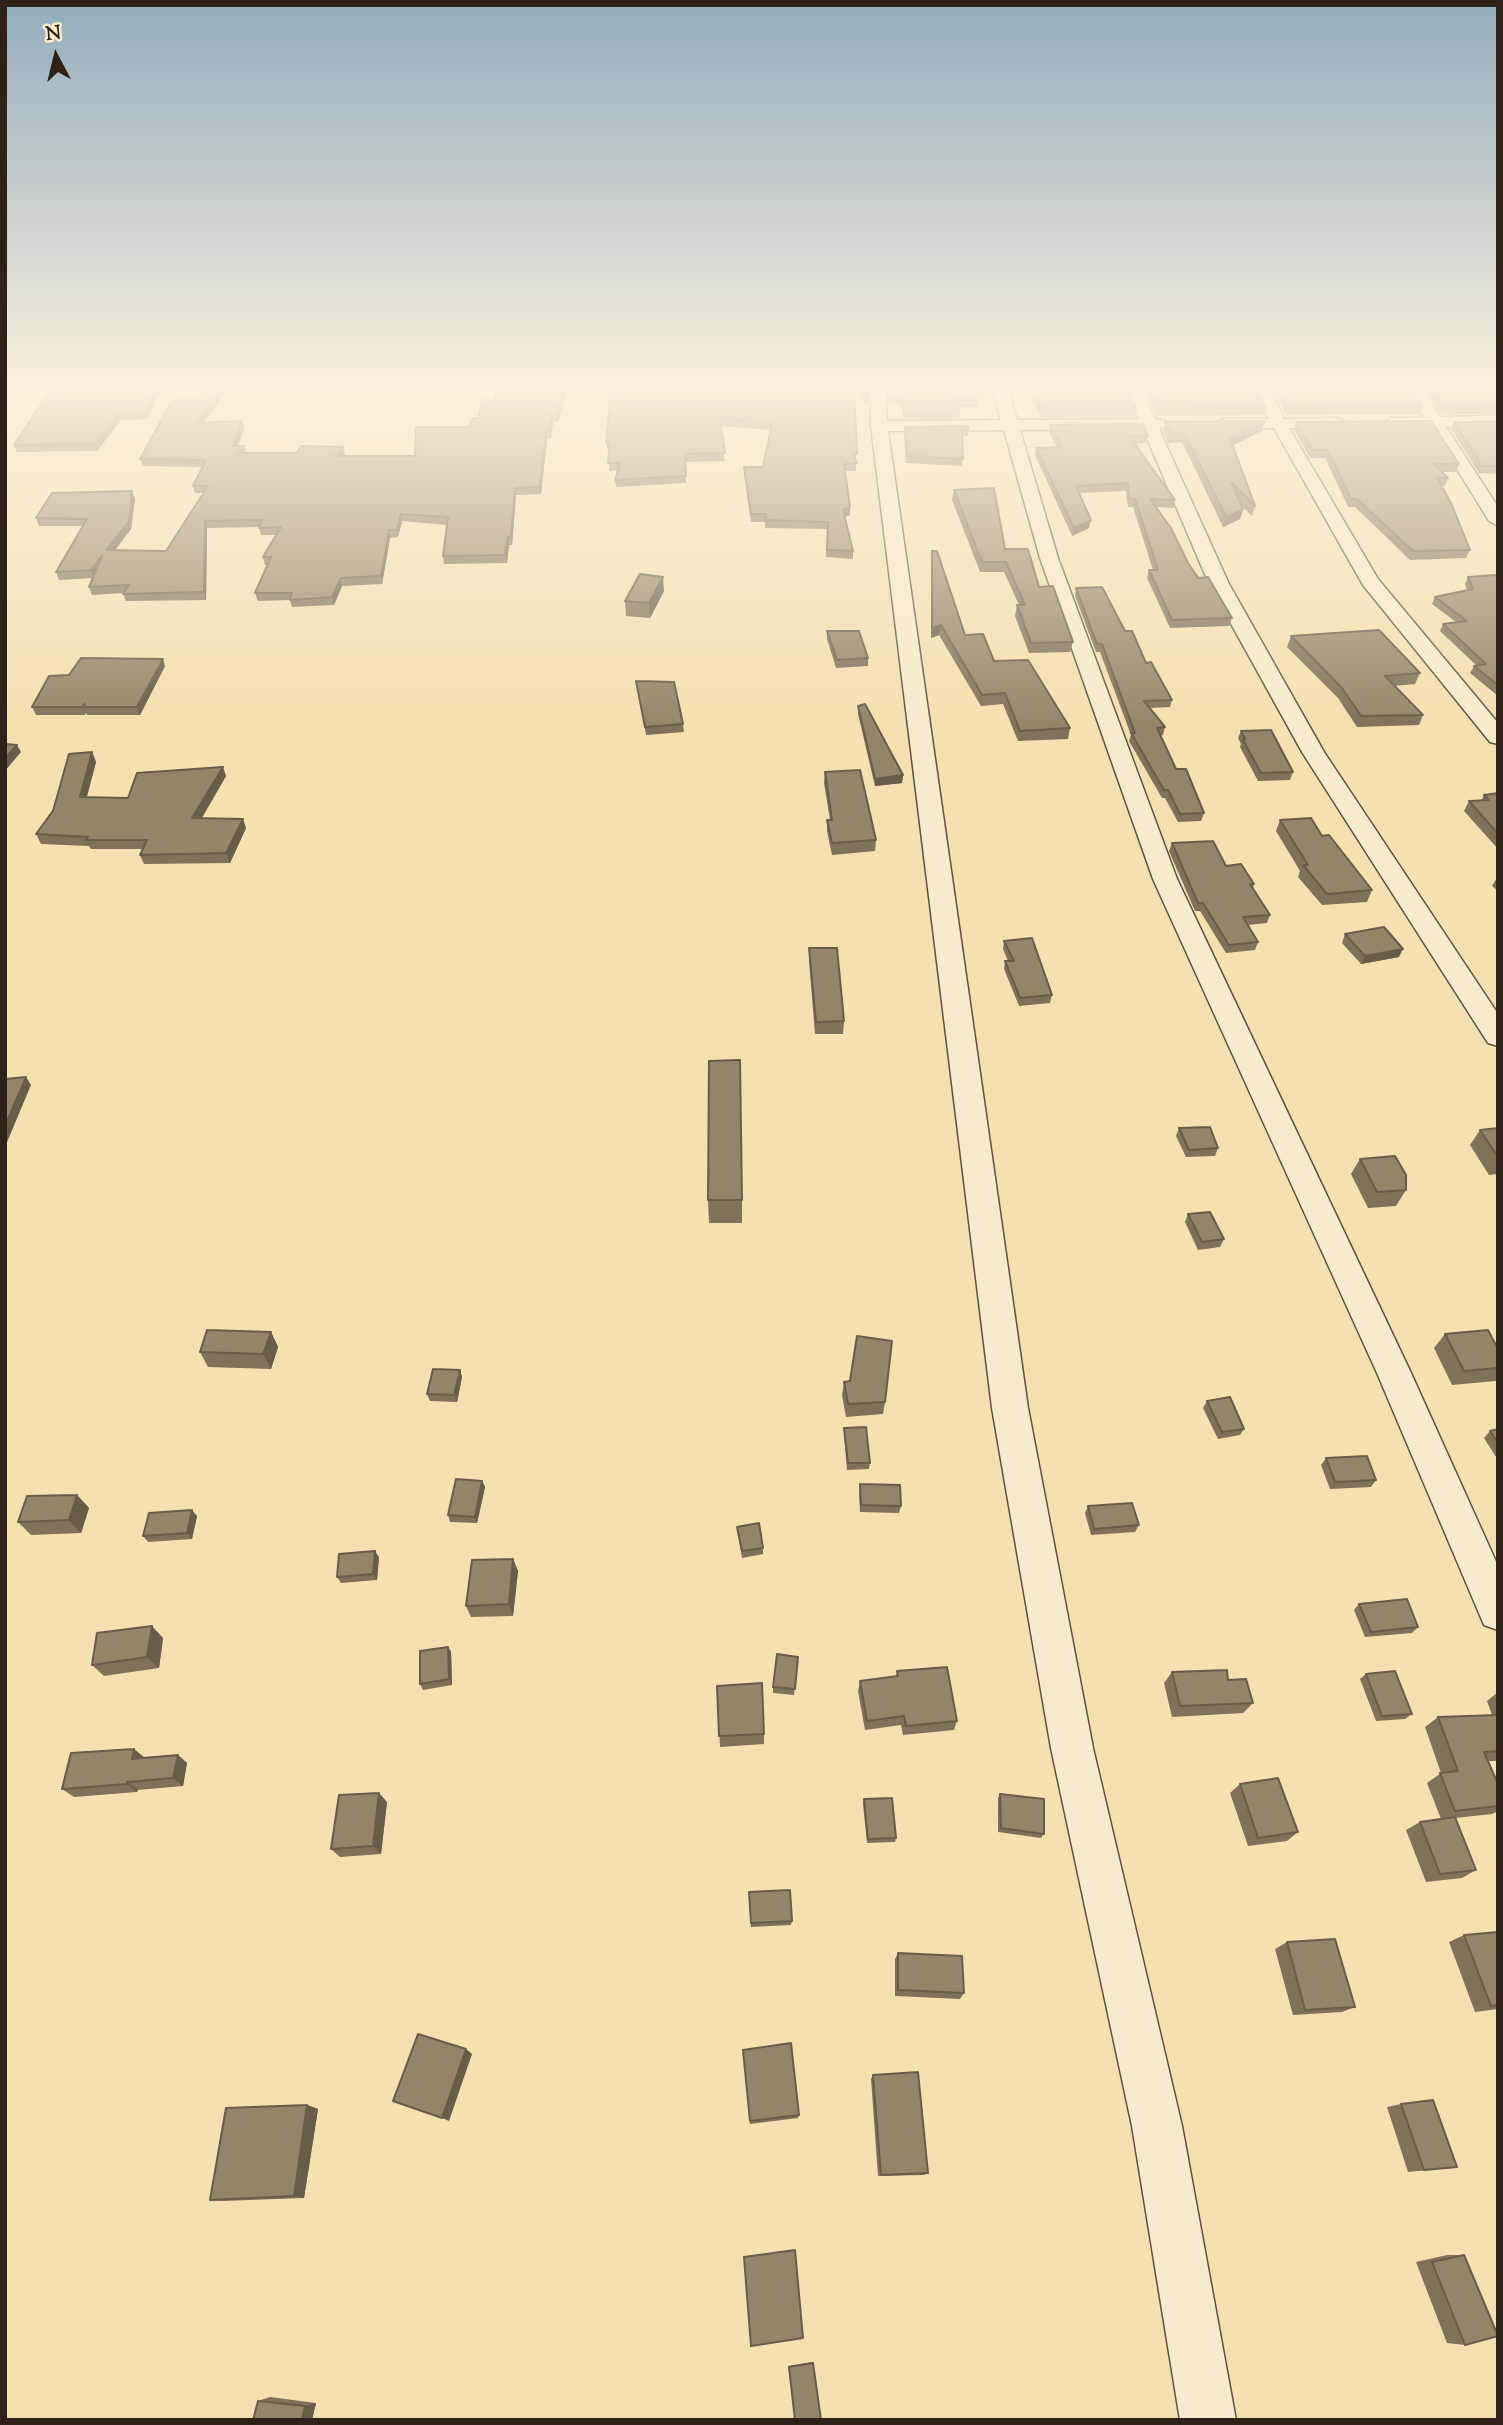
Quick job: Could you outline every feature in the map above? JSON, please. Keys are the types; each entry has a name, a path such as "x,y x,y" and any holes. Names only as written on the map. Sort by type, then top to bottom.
{"street":[{"path":"889,501 1010,1408 1072,1748 1157,2126 1208,2420"},
{"path":"1033,501 1066,607 1165,879 1394,1373 1498,1611"},
{"path":"1182,501 1219,584 1313,752 1498,1036"},
{"path":"1324,501 1370,581 1498,737"},
{"path":"1485,501 1498,521"}],"building":[{"path":"47,501 131,501 129,521 106,550 166,551 198,501 514,501 511,537 508,537 505,555 443,556 448,517 401,514 397,530 389,530 381,576 341,578 332,597 290,600 292,593 255,593 271,557 263,557 281,527 259,528 262,520 205,521 204,592 123,594 129,585 89,587 102,556 91,570 56,572 87,519 36,518"},
{"path":"749,501 849,501 850,507 843,510 853,551 827,550 828,522 765,520 766,514 751,514"},
{"path":"958,501 996,501 1005,549 1028,549 1039,587 1053,586 1073,642 1031,643 1017,605 1025,605 1006,562 982,562"},
{"path":"1061,501 1083,501 1091,520 1074,528"},
{"path":"1136,501 1152,501 1171,528 1198,578 1208,577 1232,618 1172,620 1149,570 1158,570"},
{"path":"1218,501 1240,501 1243,509 1226,517"},
{"path":"1359,501 1450,501 1470,550 1413,551"},
{"path":"932,551 937,551 965,635 983,634 994,661 1028,660 1070,728 1020,731 1005,693 982,695 941,625 932,628"},
{"path":"640,574 663,577 649,603 625,601"},
{"path":"1468,577 1498,577 1498,685 1474,666 1486,664 1443,624 1467,621 1435,597 1473,589"},
{"path":"1102,587 1125,631 1132,631 1146,663 1151,662 1172,700 1144,701 1165,727 1157,728 1176,769 1186,769 1204,813 1180,814 1168,790 1164,790 1131,733 1135,733 1102,644 1097,644 1076,588"},
{"path":"1379,630 1420,673 1385,676 1423,715 1361,716 1342,688 1291,636"},
{"path":"827,631 859,631 868,658 837,660"},
{"path":"81,658 163,659 137,707 84,707 85,704 82,707 32,707 49,676 69,675"},
{"path":"636,681 674,682 683,724 645,727"},
{"path":"865,704 903,775 875,779 858,706"},
{"path":"1271,730 1293,772 1261,773 1241,731"},
{"path":"5,744 17,745 5,758"},
{"path":"92,752 80,797 128,798 137,773 223,767 192,818 243,819 226,853 140,855 147,840 86,840 88,837 36,834 53,811 69,754"},
{"path":"860,770 876,840 832,843 827,820 832,820 825,772"},
{"path":"1498,793 1498,834 1469,801 1489,800 1484,795"},
{"path":"1311,818 1322,836 1329,835 1372,890 1327,894 1303,865 1308,865 1280,820"},
{"path":"1213,841 1226,866 1241,864 1270,915 1243,917 1258,942 1229,945 1203,903 1198,903 1172,843"},
{"path":"1384,927 1403,949 1365,956 1345,934"},
{"path":"1032,938 1052,995 1020,998 1005,961 1014,961 1004,941"},
{"path":"809,948 837,948 844,1021 816,1022"},
{"path":"740,1060 742,1200 708,1200 709,1061"},
{"path":"26,1077 5,1126 5,1079"},
{"path":"1210,1127 1218,1148 1189,1150 1179,1128"},
{"path":"1498,1128 1498,1157 1480,1130"},
{"path":"1395,1156 1406,1175 1406,1190 1377,1192 1360,1159"},
{"path":"1210,1212 1224,1239 1202,1242 1188,1214"},
{"path":"207,1330 271,1332 263,1354 200,1352"},
{"path":"1488,1330 1498,1349 1498,1368 1464,1371 1445,1334"},
{"path":"857,1336 892,1341 885,1402 848,1404 844,1382 850,1381"},
{"path":"433,1369 460,1370 454,1395 427,1394"},
{"path":"1230,1397 1244,1429 1222,1432 1207,1401"},
{"path":"866,1427 870,1463 848,1463 844,1428"},
{"path":"1498,1429 1498,1443 1490,1431"},
{"path":"1367,1456 1376,1480 1335,1482 1326,1458"},
{"path":"456,1479 482,1481 475,1517 448,1515"},
{"path":"860,1484 900,1485 901,1506 861,1505"},
{"path":"77,1495 69,1520 18,1522 27,1496"},
{"path":"1132,1503 1139,1525 1094,1529 1088,1506"},
{"path":"192,1510 187,1533 143,1536 149,1513"},
{"path":"759,1523 763,1548 742,1551 737,1527"},
{"path":"375,1551 373,1574 337,1577 339,1554"},
{"path":"513,1559 509,1604 466,1606 472,1560"},
{"path":"1407,1599 1418,1627 1371,1632 1359,1604"},
{"path":"152,1626 147,1657 92,1665 97,1633"},
{"path":"448,1647 449,1679 420,1684 420,1651"},
{"path":"777,1654 798,1657 795,1689 773,1687"},
{"path":"947,1667 957,1721 906,1726 904,1716 867,1721 860,1681 898,1676 897,1671"},
{"path":"1227,1670 1228,1680 1246,1679 1253,1703 1180,1706 1172,1672"},
{"path":"1395,1671 1412,1714 1382,1716 1366,1674"},
{"path":"762,1683 764,1734 719,1736 717,1686"},
{"path":"1498,1715 1498,1751 1484,1752 1498,1784 1498,1806 1455,1811 1440,1773 1458,1771 1438,1717"},
{"path":"134,1749 132,1759 178,1755 173,1778 62,1789 71,1753"},
{"path":"1278,1778 1298,1832 1258,1838 1240,1784"},
{"path":"379,1793 373,1846 331,1849 339,1795"},
{"path":"1000,1794 1044,1799 1044,1834 1001,1828"},
{"path":"892,1798 896,1838 868,1839 864,1799"},
{"path":"1455,1817 1476,1870 1440,1874 1420,1822"},
{"path":"790,1890 792,1921 751,1923 749,1892"},
{"path":"1498,1932 1498,2005 1491,2006 1464,1935"},
{"path":"1335,1939 1355,2007 1305,2010 1287,1942"},
{"path":"898,1953 962,1956 964,1993 898,1990"},
{"path":"418,2034 466,2049 442,2118 393,2101"},
{"path":"791,2043 799,2115 750,2121 743,2050"},
{"path":"918,2072 928,2173 881,2175 873,2075"},
{"path":"1433,2100 1457,2167 1424,2170 1401,2104"},
{"path":"307,2105 294,2196 210,2200 226,2108"},
{"path":"795,2250 803,2338 751,2346 744,2257"},
{"path":"1464,2255 1498,2336 1465,2345 1432,2262"},
{"path":"813,2363 821,2420 795,2420 789,2367"},
{"path":"258,2401 305,2406 302,2420 253,2420"}]}
